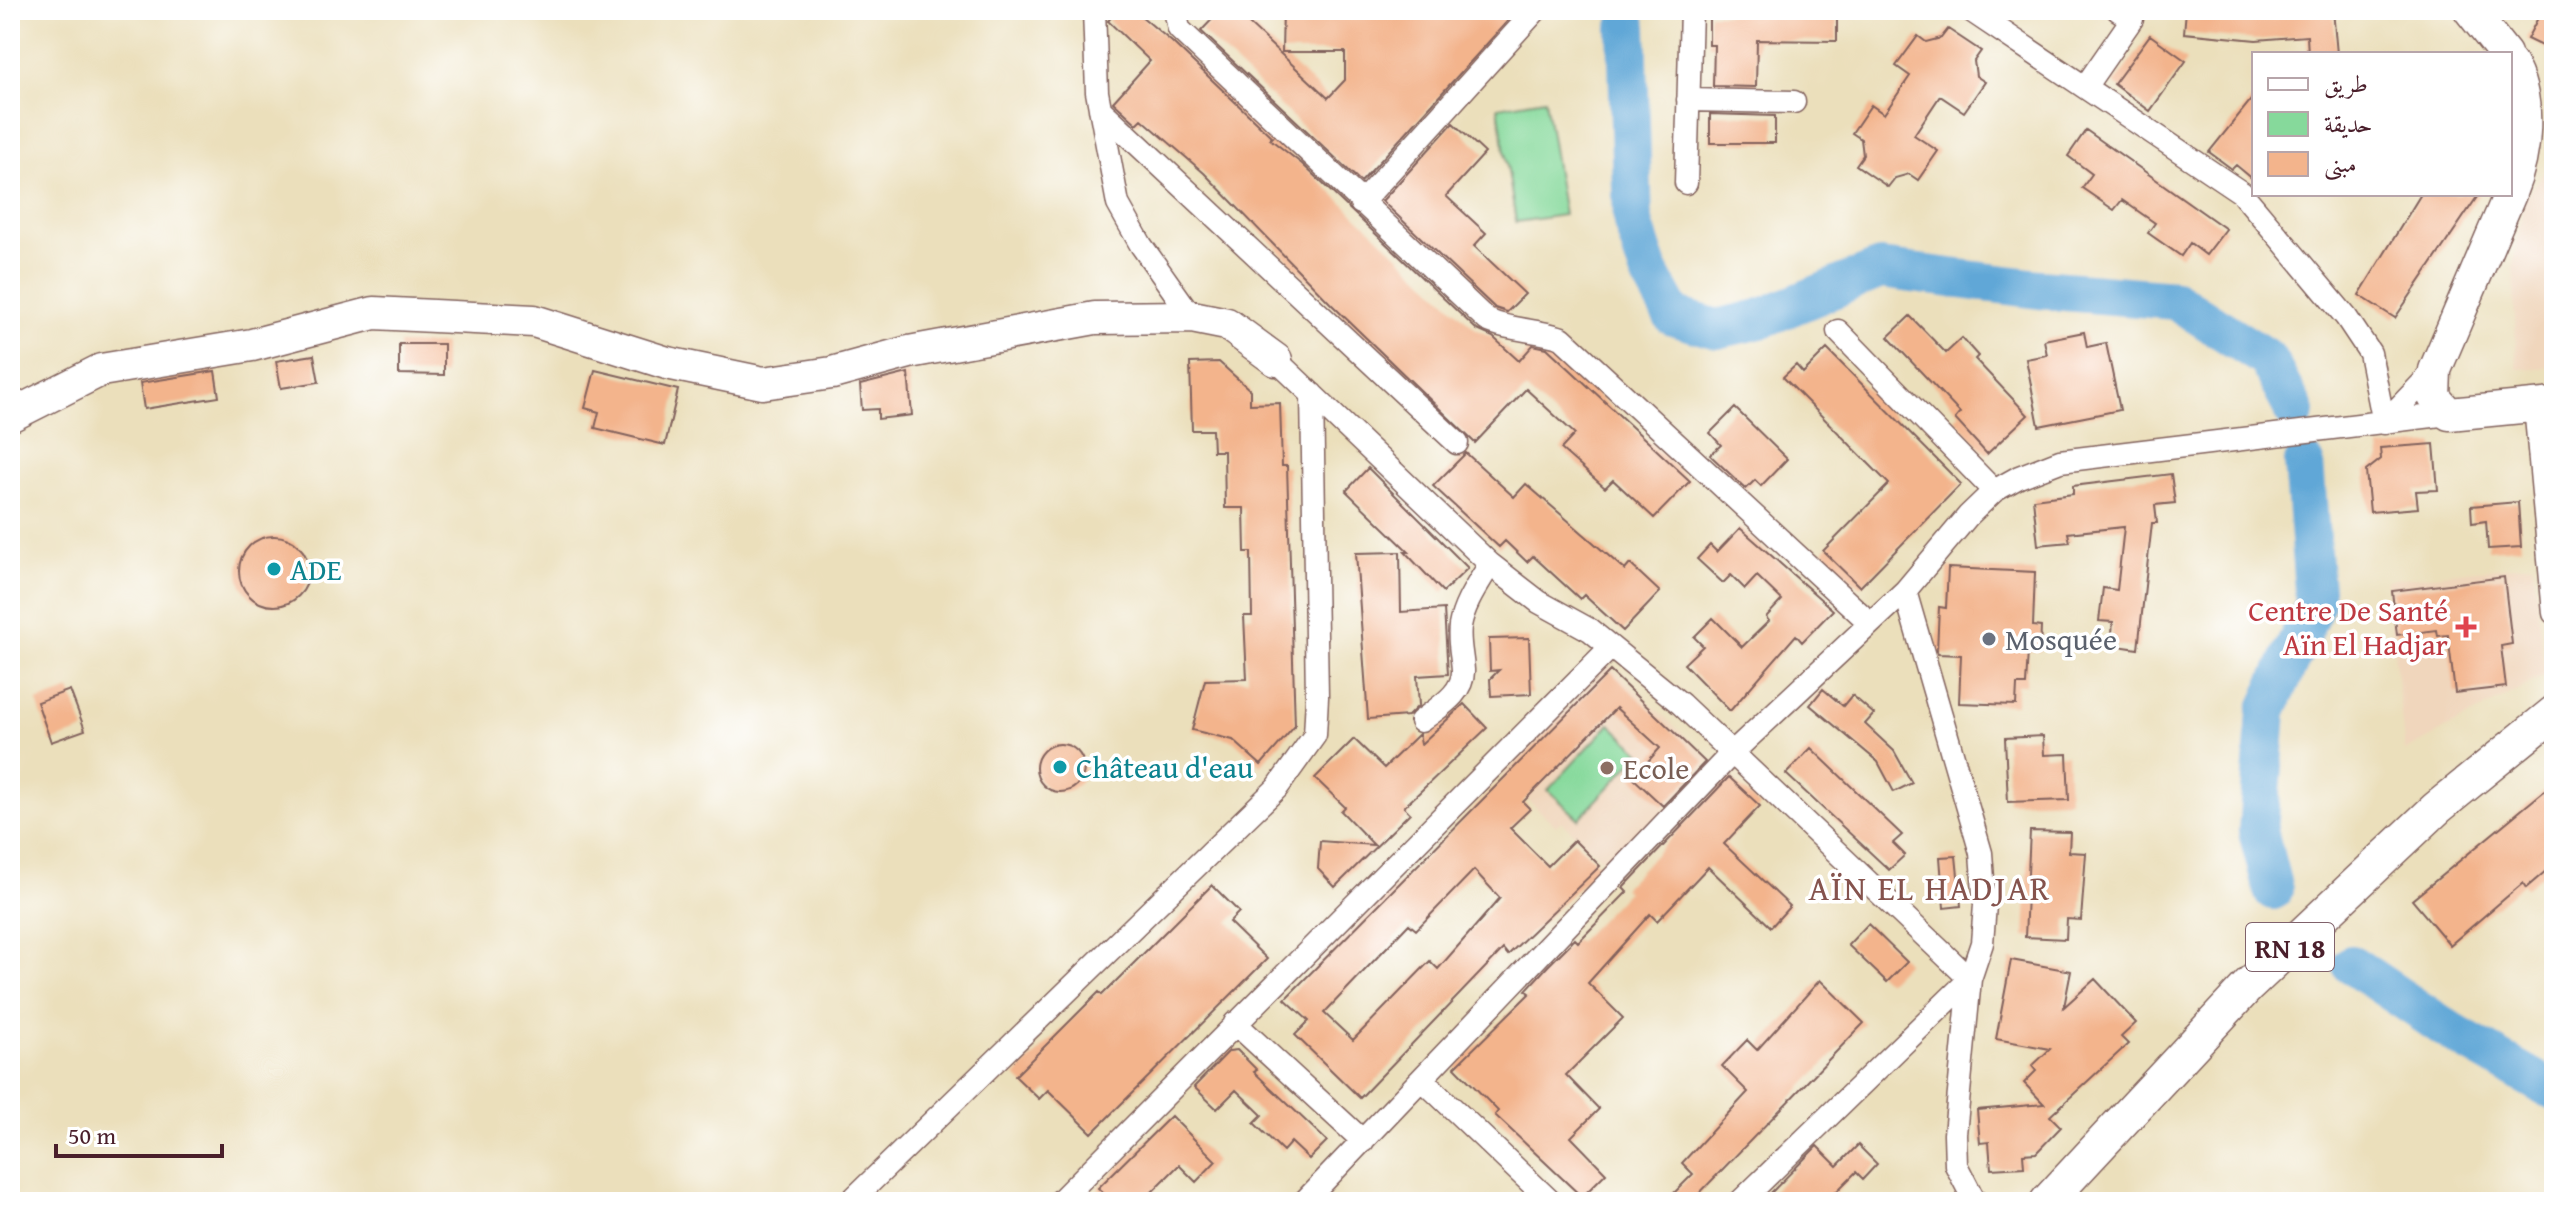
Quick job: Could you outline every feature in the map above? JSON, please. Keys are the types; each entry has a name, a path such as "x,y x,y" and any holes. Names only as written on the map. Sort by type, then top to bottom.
{"main road":[{"name":"RN 18","path":"2047,1202 2248,986 2437,808 2554,713"}],"street":[{"path":"1094,10 1100,109 1118,204 1141,245 1192,317"},
{"path":"1175,10 1179,29 1487,320 1500,327 1542,331 1562,338 1870,623"},
{"path":"1361,203 1536,10"},
{"path":"1686,183 1691,10"},
{"path":"1970,10 2242,193 2346,317 2370,353 2384,423"},
{"path":"2085,87 2132,19 2118,10"},
{"path":"2470,10 2503,52"},
{"path":"2512,66 2521,81 2524,112 2522,147 2512,185"},
{"path":"1688,100 1794,102"},
{"path":"1100,109 1457,443"},
{"path":"2449,414 2434,397 2435,370 2509,196"},
{"path":"10,416 101,370 252,345 374,313 534,321 667,363 763,383 832,373 909,352 1095,318 1192,317 1227,324 1276,360 1490,564 1539,602 1590,630 1733,752 1970,979"},
{"path":"1838,331 1994,491"},
{"path":"2384,423 2435,370"},
{"path":"850,1202 1277,788 1315,735 1312,394"},
{"path":"1308,1201 1733,752 1905,591 1968,516 1994,491 2019,477 2060,461 2544,405 2554,613"},
{"path":"1421,721 1454,694 1460,685 1463,672 1460,625 1466,606 1490,564"},
{"path":"1905,591 1981,853 1985,905 1982,943 1970,979 1955,1134 1956,1165 1975,1202"},
{"path":"1059,1202 1611,647"},
{"path":"1740,1202 1970,979"},
{"path":"1235,1023 1363,1141"},
{"path":"1422,1079 1551,1202"}],"shaded area":[{"path":"2554,158 2554,367 2517,369 2513,266 2524,199"},
{"name":"Centre De Santé Aïn El Hadjar","path":"2533,564 2545,675 2405,751 2386,580"},
{"name":"Ecole","path":"1608,664 1711,760 1610,867 1561,821 1556,826 1502,776"}],"green space":[{"path":"1545,99 1564,215 1516,222 1498,107"},
{"path":"1610,724 1641,753 1579,819 1548,790"}],"building":[{"path":"1117,10 1134,10 1172,42 1272,137 1270,139 1302,164 1477,330 1493,337 1519,361 1533,345 1547,348 1690,481 1654,518 1613,480 1605,488 1561,449 1575,434 1526,389 1475,443 1331,304 1204,173 1142,119 1137,124 1113,102 1150,61 1108,21"},
{"path":"1221,10 1234,10 1328,98 1345,80 1345,52 1282,52 1283,10 1469,10 1469,14 1514,14 1361,182 1201,31"},
{"path":"2186,10 2253,10 2252,14 2333,10 2337,52 2308,52 2307,36 2256,40 2184,33"},
{"path":"2542,10 2554,10 2554,52 2527,39"},
{"path":"1709,14 1837,15 1837,41 1757,40 1756,87 1713,86 1714,45 1709,45"},
{"path":"1948,29 1981,51 1974,61 1976,76 1985,82 1964,112 1940,96 1914,135 1938,151 1918,180 1909,174 1895,178 1888,187 1856,165 1863,155 1861,139 1852,133 1871,105 1884,114 1910,76 1896,66 1918,36 1926,42 1941,38"},
{"path":"2150,35 2186,61 2150,111 2114,84"},
{"path":"2252,98 2252,178 2236,165 2232,169 2209,152"},
{"path":"1710,114 1775,116 1775,143 1710,143"},
{"path":"1453,123 1485,153 1446,196 1486,233 1474,246 1525,294 1507,312 1495,308 1382,201"},
{"path":"2086,130 2226,229 2206,255 2190,243 2181,256 2148,233 2155,223 2122,200 2114,210 2082,188 2092,174 2068,156"},
{"path":"2420,196 2478,196 2395,318 2359,295"},
{"path":"1910,316 1946,353 1962,338 1978,356 1975,359 2028,415 1987,454 1955,419 1960,413 1888,337"},
{"path":"2084,332 2087,347 2106,343 2120,410 2039,426 2026,359 2047,355 2044,340"},
{"path":"399,344 444,344 444,375 399,374"},
{"path":"1827,349 1961,484 1860,587 1823,551 1889,484 1783,377 1796,365 1803,373"},
{"path":"314,355 319,382 281,388 276,361"},
{"path":"1219,362 1250,390 1250,404 1280,403 1282,466 1287,466 1295,726 1261,765 1233,740 1192,730 1205,680 1247,679 1244,616 1252,616 1251,552 1245,552 1244,508 1225,508 1224,451 1213,451 1212,430 1192,430 1190,363"},
{"path":"595,370 678,390 665,445 595,428 599,412 585,408"},
{"path":"215,371 219,397 144,409 140,383"},
{"path":"908,373 912,415 878,419 878,409 862,410 860,385"},
{"path":"1735,408 1787,459 1761,486 1755,480 1746,489 1710,455 1721,445 1710,433"},
{"path":"2434,444 2438,490 2416,491 2418,508 2370,512 2366,471 2381,459 2380,448"},
{"path":"1466,453 1514,497 1526,484 1625,570 1630,564 1660,592 1623,631 1584,595 1580,599 1533,556 1527,562 1505,541 1499,547 1433,486"},
{"path":"1368,468 1468,568 1443,592 1405,552 1409,552 1346,491"},
{"path":"2171,474 2175,503 2155,505 2157,523 2152,523 2138,649 2111,645 2113,622 2099,621 2103,588 2117,590 2124,527 2068,533 2070,542 2038,545 2033,499 2073,494 2073,486"},
{"path":"2518,502 2521,547 2488,549 2486,521 2472,523 2471,506"},
{"path":"1740,528 1833,610 1802,642 1796,635 1730,711 1684,664 1703,646 1694,637 1713,618 1742,647 1769,621 1766,617 1782,600 1757,576 1745,589 1731,575 1723,583 1697,559 1710,545 1717,552"},
{"name":"ADE","path":"274,536 299,546 309,571 299,596 274,606 249,596 239,571 249,546"},
{"path":"1400,552 1401,612 1444,609 1448,674 1417,676 1419,705 1408,716 1368,719 1356,553"},
{"name":"Mosquée","path":"1948,568 2035,572 2033,626 2041,627 2040,651 2028,651 2026,685 2017,685 2016,705 1959,703 1961,655 1938,654 1937,651 1939,607 1946,608"},
{"path":"2504,577 2512,644 2501,646 2506,687 2455,693 2448,635 2438,636 2437,630 2397,635 2392,591"},
{"path":"1529,638 1531,694 1491,696 1490,679 1499,670 1490,671 1489,639"},
{"path":"1610,671 1705,762 1663,806 1633,778 1660,748 1616,708 1523,802 1530,809 1510,828 1548,866 1574,840 1600,866 1508,955 1503,949 1360,1098 1295,1035 1309,1021 1285,999","holes":["1474,870 1500,898 1438,969 1430,961 1353,1040 1324,1013 1409,924 1416,930"]},
{"path":"1823,689 1843,706 1852,695 1874,714 1865,724 1894,751 1912,783 1894,792 1878,762 1810,705"},
{"path":"70,690 85,730 51,742 37,702"},
{"path":"1464,704 1487,728 1404,807 1410,813 1335,887 1318,869 1320,841 1374,845 1341,811 1345,807 1315,778 1354,739 1384,768 1419,734 1421,744"},
{"path":"2043,736 2044,755 2067,754 2069,800 2008,802 2005,738"},
{"name":"Château d'eau","path":"1060,744 1077,751 1084,768 1077,785 1060,792 1043,785 1036,768 1043,751"},
{"path":"1811,748 1902,835 1893,843 1905,855 1889,870 1786,774"},
{"path":"1729,777 1760,806 1724,844 1790,906 1771,927 1708,867 1657,921 1650,914 1588,983 1623,1018 1566,1075 1599,1109 1571,1137 1606,1173 1582,1197 1495,1115 1498,1111 1455,1067 1530,993 1526,990 1548,966 1575,939 1578,942 1627,892 1623,888"},
{"path":"2554,783 2554,864 2526,888 2523,883 2450,945 2412,900"},
{"path":"2030,831 2070,832 2069,852 2086,853 2081,920 2067,919 2066,939 2025,937"},
{"path":"1956,856 1961,906 1944,908 1940,857"},
{"path":"1212,885 1239,912 1229,922 1267,959 1092,1133 1048,1090 1039,1099 1015,1076 1099,992 1102,995"},
{"path":"1868,924 1907,962 1887,982 1848,945"},
{"path":"2011,960 2071,971 2064,1007 2095,979 2136,1023 2121,1037 2128,1044 2050,1116 2061,1127 2036,1153 2023,1154 2024,1167 1991,1169 1989,1142 1980,1143 1977,1110 2044,1104 2024,1083 2036,1071 2032,1066 2050,1049 1996,1039"},
{"path":"1820,980 1864,1023 1691,1202 1665,1202 1693,1174 1682,1163 1748,1092 1722,1066 1747,1040 1757,1050"},
{"path":"1237,1050 1257,1070 1254,1072 1327,1141 1309,1159 1291,1142 1283,1151 1254,1123 1262,1115 1236,1090 1217,1109 1194,1087 1229,1051"},
{"path":"1171,1116 1216,1161 1196,1182 1179,1165 1142,1202 1112,1202 1098,1188"},
{"path":"1858,1145 1877,1164 1863,1179 1856,1172 1826,1202 1762,1202 1817,1146 1837,1166"}],"waterway":[{"path":"1627,27 1633,223 1649,272 1673,316 1717,329 1760,319 1880,269 2039,289 2175,300 2267,359 2295,412"},
{"path":"2273,890 2258,831 2267,711 2315,603 2304,463"},
{"path":"2352,965 2456,1035 2554,1091"}],"place":[{"name":"ADE","path":"274,569"},
{"name":"Centre De Santé Aïn El Hadjar","path":"2466,627"},
{"name":"Mosquée","path":"1989,639"},
{"name":"Château d'eau","path":"1060,767"},
{"name":"Ecole","path":"1607,768"}],"district":[{"name":"AÏN EL HADJAR","path":"1930,887"}]}
